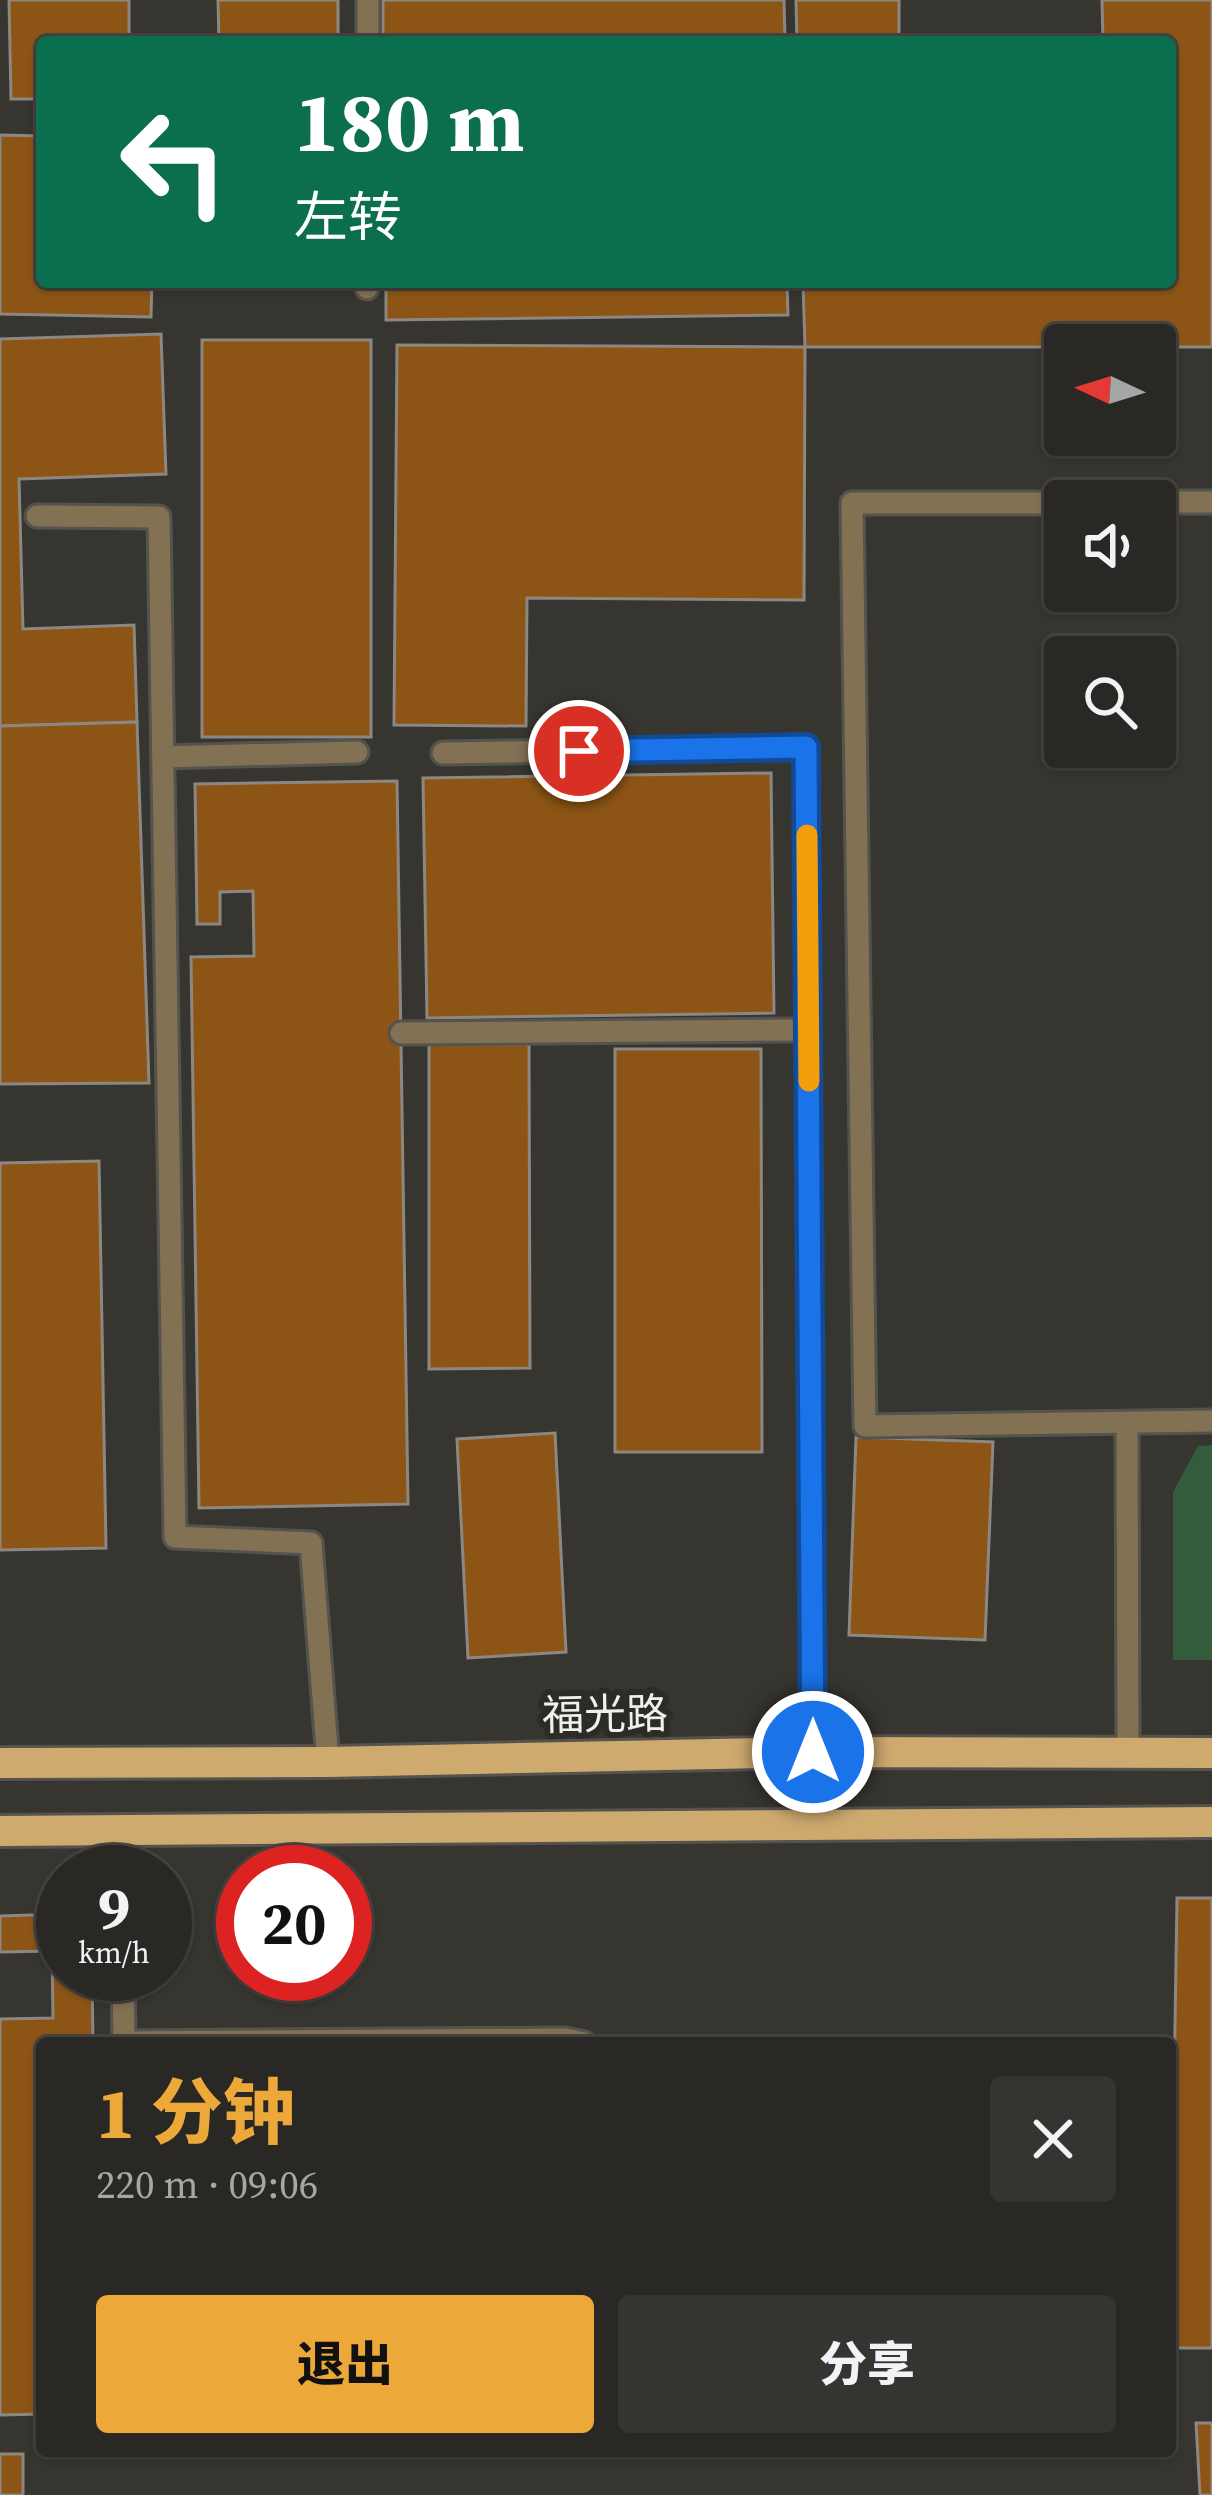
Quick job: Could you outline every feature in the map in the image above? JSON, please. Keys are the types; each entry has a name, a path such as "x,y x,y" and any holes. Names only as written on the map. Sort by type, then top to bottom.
{"main road":[{"name":"福光路","path":"0,1763 813,1752 1212,1753"},
{"path":"0,1831 1212,1822"}],"lane":[{"path":"368,0 368,36"},
{"path":"1044,502 852,503 865,1426 1212,1421"},
{"path":"1176,502 1212,502"},
{"path":"38,516 159,517 175,1537 311,1543 328,1762"},
{"path":"443,753 806,747 813,1752"},
{"path":"163,757 357,752"},
{"path":"401,1034 808,1030"},
{"path":"1127,1423 1128,1754"},
{"path":"122,1832 122,1845"},
{"path":"123,2001 124,2037"}],"green space":[{"path":"1212,1445 1212,1660 1173,1660 1173,1492 1198,1446"}],"building":[{"path":"9,0 129,0 129,36 36,36 36,99 11,99"},
{"path":"218,0 338,0 338,36 219,36"},
{"path":"383,0 784,0 785,36 383,36"},
{"path":"796,0 899,0 899,36 797,36"},
{"path":"1102,0 1212,0 1212,347 1176,347 1176,324 1044,324 1044,347 805,347 803,288 1176,288 1176,36 1103,36"},
{"path":"0,135 36,136 36,288 152,288 151,317 0,314"},
{"path":"386,288 787,288 788,315 386,320"},
{"path":"161,334 166,474 19,479 23,629 134,625 137,722 0,726 0,339"},
{"path":"202,340 371,340 371,737 202,737"},
{"path":"397,345 805,347 804,600 527,598 526,726 394,725"},
{"path":"137,722 149,1083 0,1084 0,726"},
{"path":"771,773 774,1013 427,1018 423,778"},
{"path":"397,781 408,1504 199,1508 191,957 254,956 253,891 220,892 220,924 197,924 195,784"},
{"path":"429,1044 529,1044 530,1368 429,1369"},
{"path":"615,1049 761,1049 762,1452 615,1452"},
{"path":"99,1161 106,1548 0,1550 0,1163"},
{"path":"555,1433 566,1652 468,1658 457,1439"},
{"path":"856,1437 993,1442 985,1640 849,1635"},
{"path":"1177,1898 1212,1898 1212,2348 1176,2348"},
{"path":"36,1915 36,1951 0,1952 0,1916"},
{"path":"53,2001 92,2001 93,2037 36,2037 36,2414 0,2415 0,2019 53,2018"},
{"path":"1196,2423 1212,2423 1212,2495 1200,2495"},
{"path":"0,2454 23,2454 23,2495 0,2495"}],"slow traffic":[{"path":"807,835 809,1081"}],"route":[{"path":"579,751 806,747 813,1752"}]}
